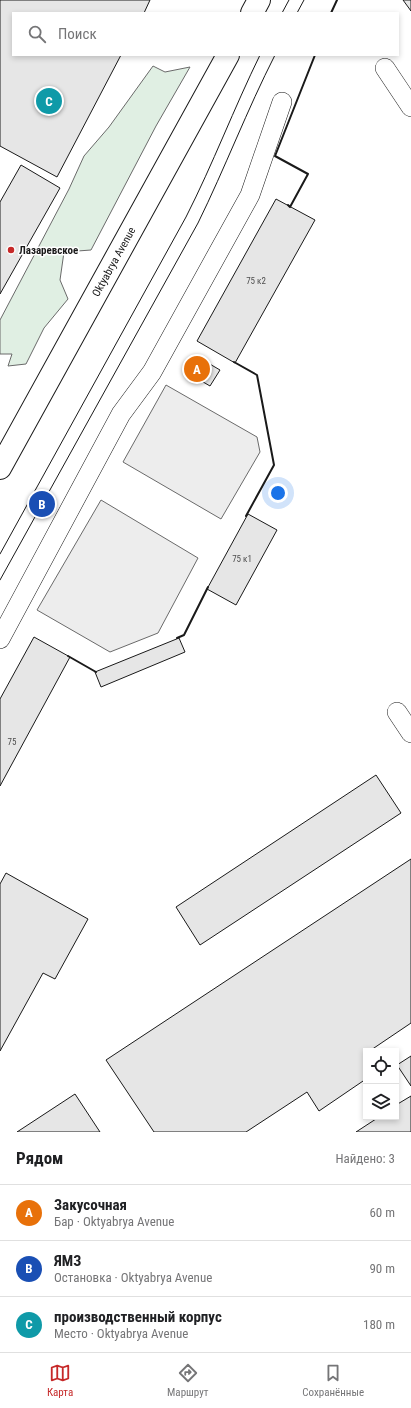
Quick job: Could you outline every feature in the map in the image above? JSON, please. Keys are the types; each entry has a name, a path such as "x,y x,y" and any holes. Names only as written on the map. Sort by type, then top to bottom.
{"main road":[{"path":"253,12 259,0"},
{"name":"Oktyabrya Avenue","path":"0,468 227,56"}],"lane":[{"path":"385,68 411,107"},
{"path":"0,639 120,414 152,372 250,195 282,102"},
{"path":"397,712 411,733"}],"green space":[{"path":"153,66 165,72 190,67 156,126 91,250 64,252 60,280 68,299 44,328 26,364 8,366 12,354 0,354 0,320 69,189 84,156 109,127"}],"shaded area":[{"path":"166,385 257,437 260,452 221,519 123,462"},
{"path":"101,500 198,558 158,633 110,652 37,610"}],"building":[{"path":"0,0 150,0 144,12 12,12 12,56 120,56 57,177 0,146"},
{"path":"403,0 411,0 411,11"},
{"path":"21,165 60,188 0,294 0,202"},
{"path":"276,199 315,220 235,363 197,341"},
{"path":"196,356 220,370 210,386 186,372"},
{"path":"248,514 277,530 236,605 207,589"},
{"path":"34,637 70,657 0,786 0,699"},
{"path":"179,638 185,652 101,687 95,672"},
{"path":"376,775 401,813 200,945 176,907"},
{"path":"411,859 411,1023 374,1048 363,1048 363,1081 319,1111 307,1092 246,1132 154,1132 106,1060"},
{"path":"6,873 88,919 55,979 43,973 0,1051 0,884"},
{"path":"411,1056 411,1086 399,1068 399,1064"},
{"path":"75,1094 100,1132 17,1132"},
{"path":"411,1096 411,1132 356,1132 374,1120 399,1120 399,1103"}],"tram line":[{"path":"283,12 289,0"},
{"path":"298,12 304,0"},
{"path":"0,554 186,217 260,56"},
{"path":"0,580 198,223 275,56"}],"wall":[{"path":"331,12 337,0"},
{"path":"288,205 290,207 308,174 275,156 315,56"},
{"path":"234,362 257,375 274,465 246,516"},
{"path":"177,638 184,635 208,587"},
{"path":"68,656 96,672"}],"place":[{"name":"производственный корпус","path":"49,101"},
{"name":"Лазаревское","path":"11,250"},
{"name":"Закусочная","path":"197,369"},
{"name":"ЯМЗ","path":"42,504"}]}
